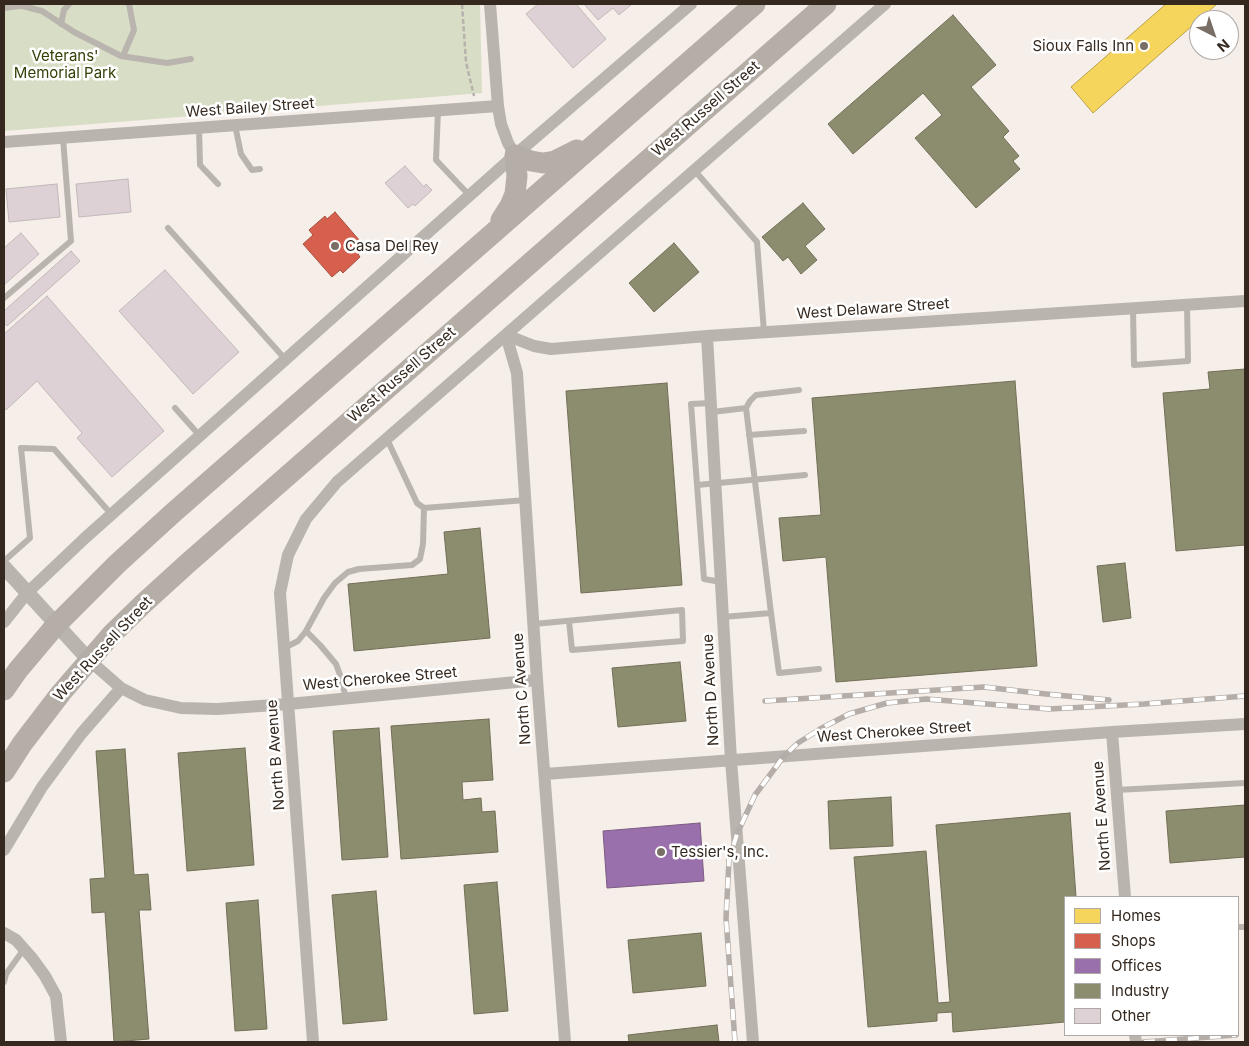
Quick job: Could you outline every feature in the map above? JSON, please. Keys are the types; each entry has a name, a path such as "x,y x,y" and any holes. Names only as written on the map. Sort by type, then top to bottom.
{"highway":[{"path":"4,690 56,624 117,564 755,4"},
{"name":"West Russell Street","path":"4,772 22,744 53,703 112,634 144,603 826,4"},
{"path":"483,242 502,219 515,194 517,176 516,155 543,164 555,161 582,147 634,110"}],"street":[{"path":"490,4 501,124 508,143 516,155"},
{"path":"4,622 27,593 86,538 516,155 690,4"},
{"path":"387,439 885,4"},
{"name":"West Bailey Street","path":"4,142 498,106"},
{"name":"West Delaware Street","path":"506,335 534,346 551,349 764,332 1245,301"},
{"name":"North C Avenue","path":"506,335 517,373 565,1042"},
{"name":"North D Avenue","path":"707,336 731,760 753,1042"},
{"name":"North B Avenue","path":"313,1042 280,593 288,555 306,519 337,482 387,439"},
{"path":"4,567 89,660"},
{"name":"West Cherokee Street","path":"89,660 120,688 145,700 181,708 217,709 289,704 538,680"},
{"path":"4,850 42,787 75,741 120,688"},
{"name":"West Cherokee Street","path":"545,774 1245,724"},
{"name":"North E Avenue","path":"1112,732 1125,896"},
{"path":"4,933 16,940 46,976 56,996 60,1042"}],"lane":[{"path":"61,24 64,10 69,4"},
{"path":"123,56 134,30 129,4"},
{"path":"4,8 18,5 42,11 74,32 123,56 167,64 191,59"},
{"path":"438,110 436,160 470,196"},
{"path":"235,125 241,154 252,170 260,169"},
{"path":"199,128 200,165 218,184"},
{"path":"4,298 71,241 63,138"},
{"path":"695,170 757,242 764,332"},
{"path":"168,228 286,360"},
{"path":"1132,308 1134,365 1188,361 1187,305"},
{"path":"799,390 756,395 746,408 779,673 819,669"},
{"path":"721,582 704,579 691,404 711,407 746,408"},
{"path":"175,408 200,436"},
{"path":"749,435 804,431"},
{"path":"387,439 417,502 424,508 526,500"},
{"path":"4,561 30,538 21,448 54,449 112,515"},
{"path":"697,485 805,475"},
{"path":"284,648 298,641 324,598 335,583 348,572 359,569 412,565 420,559 423,544 424,508"},
{"path":"534,624 682,610 683,641 572,650 569,621"},
{"path":"723,617 771,614"},
{"path":"306,630 336,664 346,698"},
{"path":"1116,790 1245,783"},
{"path":"4,982 6,974 24,949"}],"path":[{"path":"462,4 466,62 474,91 475,108"}],"green space":[{"name":"Veterans' Memorial Park","path":"4,4 480,4 482,93 4,131"}],"building: Homes":[{"name":"Sioux Falls Inn","path":"1166,4 1217,4 1210,10 1189,10 1189,29 1093,113 1071,87"}],"building: Shops":[{"name":"Casa Del Rey","path":"335,212 366,248 358,254 360,257 343,273 340,270 332,277 303,244 313,235 309,230 325,216 327,219"}],"building: Offices":[{"path":"700,823 704,881 607,888 603,831"}],"building: Industry":[{"path":"953,15 996,65 971,87 1009,131 1003,137 1019,156 1013,161 1020,169 976,208 915,138 942,115 923,93 853,154 828,124"},
{"path":"803,203 825,229 805,246 817,260 801,274 788,257 783,261 762,237"},
{"path":"674,243 699,272 654,312 629,283"},
{"path":"1245,369 1245,545 1176,551 1163,393 1210,389 1208,372"},
{"path":"1015,381 1037,666 836,682 826,557 783,561 779,518 821,515 812,398"},
{"path":"667,383 682,585 581,593 566,391"},
{"path":"480,528 490,638 354,651 348,584 448,574 444,532"},
{"path":"1125,563 1131,618 1103,622 1097,566"},
{"path":"680,662 686,721 618,727 612,668"},
{"path":"489,719 493,780 462,782 463,800 481,798 482,812 495,811 498,852 401,859 391,726"},
{"path":"379,728 388,857 342,860 333,731"},
{"path":"245,748 254,865 187,871 178,753"},
{"path":"125,749 134,875 148,874 151,910 139,910 149,1039 114,1042 105,912 92,913 90,879 105,878 96,751"},
{"path":"891,797 893,846 830,849 828,801"},
{"path":"1245,805 1245,857 1170,863 1166,811"},
{"path":"1070,813 1076,896 1064,896 1064,1022 953,1032 952,1012 937,1013 937,1021 868,1027 854,857 926,851 938,1003 950,1002 936,825"},
{"path":"497,882 508,1011 474,1014 464,885"},
{"path":"376,891 387,1020 343,1024 332,895"},
{"path":"258,900 267,1029 235,1031 226,903"},
{"path":"701,933 706,986 633,993 628,940"},
{"path":"717,1025 719,1042 629,1042 628,1035"}],"building: Other":[{"path":"538,4 576,4 606,39 573,68 526,14"},
{"path":"584,4 632,4 619,15 613,8 598,20"},
{"path":"405,166 424,187 426,184 432,190 415,206 413,204 408,208 385,183"},
{"path":"128,179 131,212 79,217 76,184"},
{"path":"57,184 60,217 9,222 6,189"},
{"path":"21,233 39,254 4,285 4,248"},
{"path":"71,251 80,261 7,326 4,323 4,311"},
{"path":"165,270 239,352 193,394 119,311"},
{"path":"47,296 164,431 112,477 77,438 82,433 37,381 6,410 4,408 4,334"}],"railway":[{"path":"765,701 984,687 1109,700"},
{"path":"735,1042 726,918 729,860 737,834 755,795 784,756 798,743 849,714 887,703 926,699 1049,709 1245,696"},
{"path":"1144,1042 1223,1036"}],"place":[{"name":"Sioux Falls Inn","path":"1144,46"},
{"name":"Casa Del Rey","path":"335,246"},
{"name":"Tessier's, Inc.","path":"661,852"}]}
